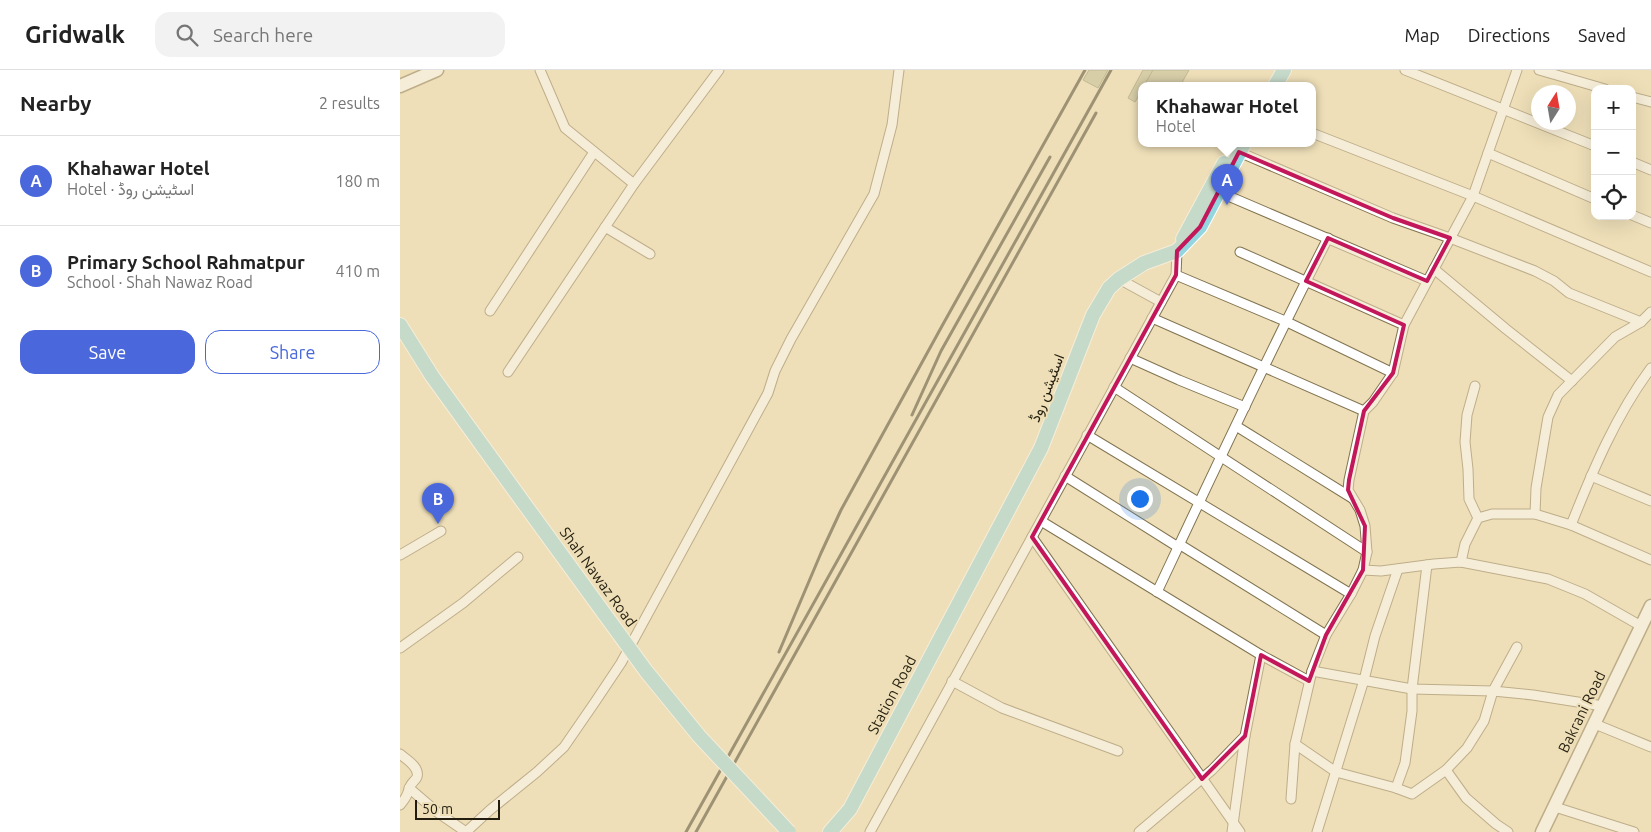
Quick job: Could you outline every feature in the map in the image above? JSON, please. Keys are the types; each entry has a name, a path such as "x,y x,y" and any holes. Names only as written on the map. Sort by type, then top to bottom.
{"main road":[{"path":"1268,82 1274,70"},
{"path":"1277,82 1284,70"},
{"path":"1178,251 1192,220 1239,147"},
{"name":"اسٹیشن روڈ","path":"977,569 1041,448 1093,315 1109,288 1119,279 1144,263 1178,251 1200,227 1219,192 1239,147"},
{"name":"Shah Nawaz Road","path":"400,325 432,376 646,671 699,736 789,832"},
{"name":"Station Road","path":"830,832 850,809 977,569"}],"street":[{"path":"400,86 435,70"},
{"path":"540,70 565,128 634,184"},
{"path":"508,372 634,184 719,70"},
{"path":"409,788 437,812 466,832 564,747 621,664 768,393 775,370 791,338 874,194 892,125 899,70"},
{"path":"1405,70 1591,144"},
{"path":"1291,799 1295,744 1312,671 1326,636 1363,570 1367,552 1365,526 1360,510 1348,490 1364,411 1374,402 1393,373 1404,325 1473,196 1518,70"},
{"path":"1539,70 1591,85"},
{"path":"1636,98 1651,102"},
{"path":"1316,135 1473,196 1651,272"},
{"path":"1239,147 1384,214 1534,271 1554,281 1569,293 1641,322"},
{"path":"490,311 594,152"},
{"path":"1488,153 1591,197"},
{"path":"1636,164 1651,170"},
{"path":"1219,192 1427,281"},
{"path":"1636,217 1651,223"},
{"path":"605,227 650,254"},
{"path":"1157,592 1285,321 1328,238"},
{"path":"870,832 1176,275 1178,251"},
{"path":"1240,252 1404,325"},
{"path":"1434,269 1572,381"},
{"path":"1176,275 1285,321 1393,373"},
{"path":"1119,279 1161,302"},
{"path":"1535,514 1536,488 1548,417 1558,395 1615,336 1641,322 1651,312"},
{"path":"1152,318 1364,411"},
{"path":"1130,358 1178,380 1245,406"},
{"path":"1571,525 1591,476 1615,426 1647,382 1651,368"},
{"path":"1475,386 1467,416 1465,442 1469,499 1478,518"},
{"path":"1114,387 1367,552"},
{"path":"1236,426 1352,498"},
{"path":"1087,435 1351,594"},
{"path":"1065,476 1326,636"},
{"path":"1591,476 1651,501"},
{"path":"1461,562 1465,544 1478,518 1492,514 1535,514 1571,525 1651,560"},
{"path":"1041,520 1157,592 1309,681"},
{"path":"400,555 441,531"},
{"path":"1032,537 1202,779 1233,827 1240,832"},
{"path":"400,648 463,603 518,557"},
{"path":"1363,570 1381,571 1461,562 1548,579 1585,594 1645,624"},
{"path":"1396,788 1405,762 1427,565"},
{"path":"1317,832 1364,680 1375,636 1398,569"},
{"name":"Bakrani Road","path":"1542,832 1645,624 1651,606"},
{"path":"1295,744 1336,772 1412,794 1446,770 1467,748 1484,721 1493,692 1517,646"},
{"path":"1233,827 1245,736 1262,655"},
{"path":"1312,671 1412,689 1533,695 1603,706"},
{"path":"952,681 1002,708 1118,751"},
{"path":"1595,724 1651,747"},
{"path":"1139,832 1202,779 1245,736"},
{"path":"400,754 416,768 417,773 417,778 411,784 407,798 400,805"},
{"path":"1446,770 1466,798 1508,832"},
{"path":"1555,807 1634,832"}],"highlighted area":[{"path":"1239,152 1393,218 1450,238 1427,281 1328,238 1306,281 1404,325 1393,373 1364,411 1349,480 1348,490 1365,526 1363,570 1326,635 1309,681 1261,655 1245,736 1202,779 1032,537 1176,275 1177,251 1200,227"}],"building":[{"path":"1089,70 1108,70 1098,88 1083,80"},
{"path":"1143,70 1153,70 1146,82 1138,82 1138,97 1135,102 1128,98"},
{"path":"1153,70 1189,70 1182,82 1146,82"}],"railway":[{"path":"779,652 841,510 1085,70"},
{"path":"686,832 1111,70"},
{"path":"696,832 1096,113"},
{"path":"912,415 941,351 1050,157"}],"place":[{"name":"Khahawar Hotel","path":"1227,205"},
{"name":"Primary School Rahmatpur","path":"438,524"}]}
